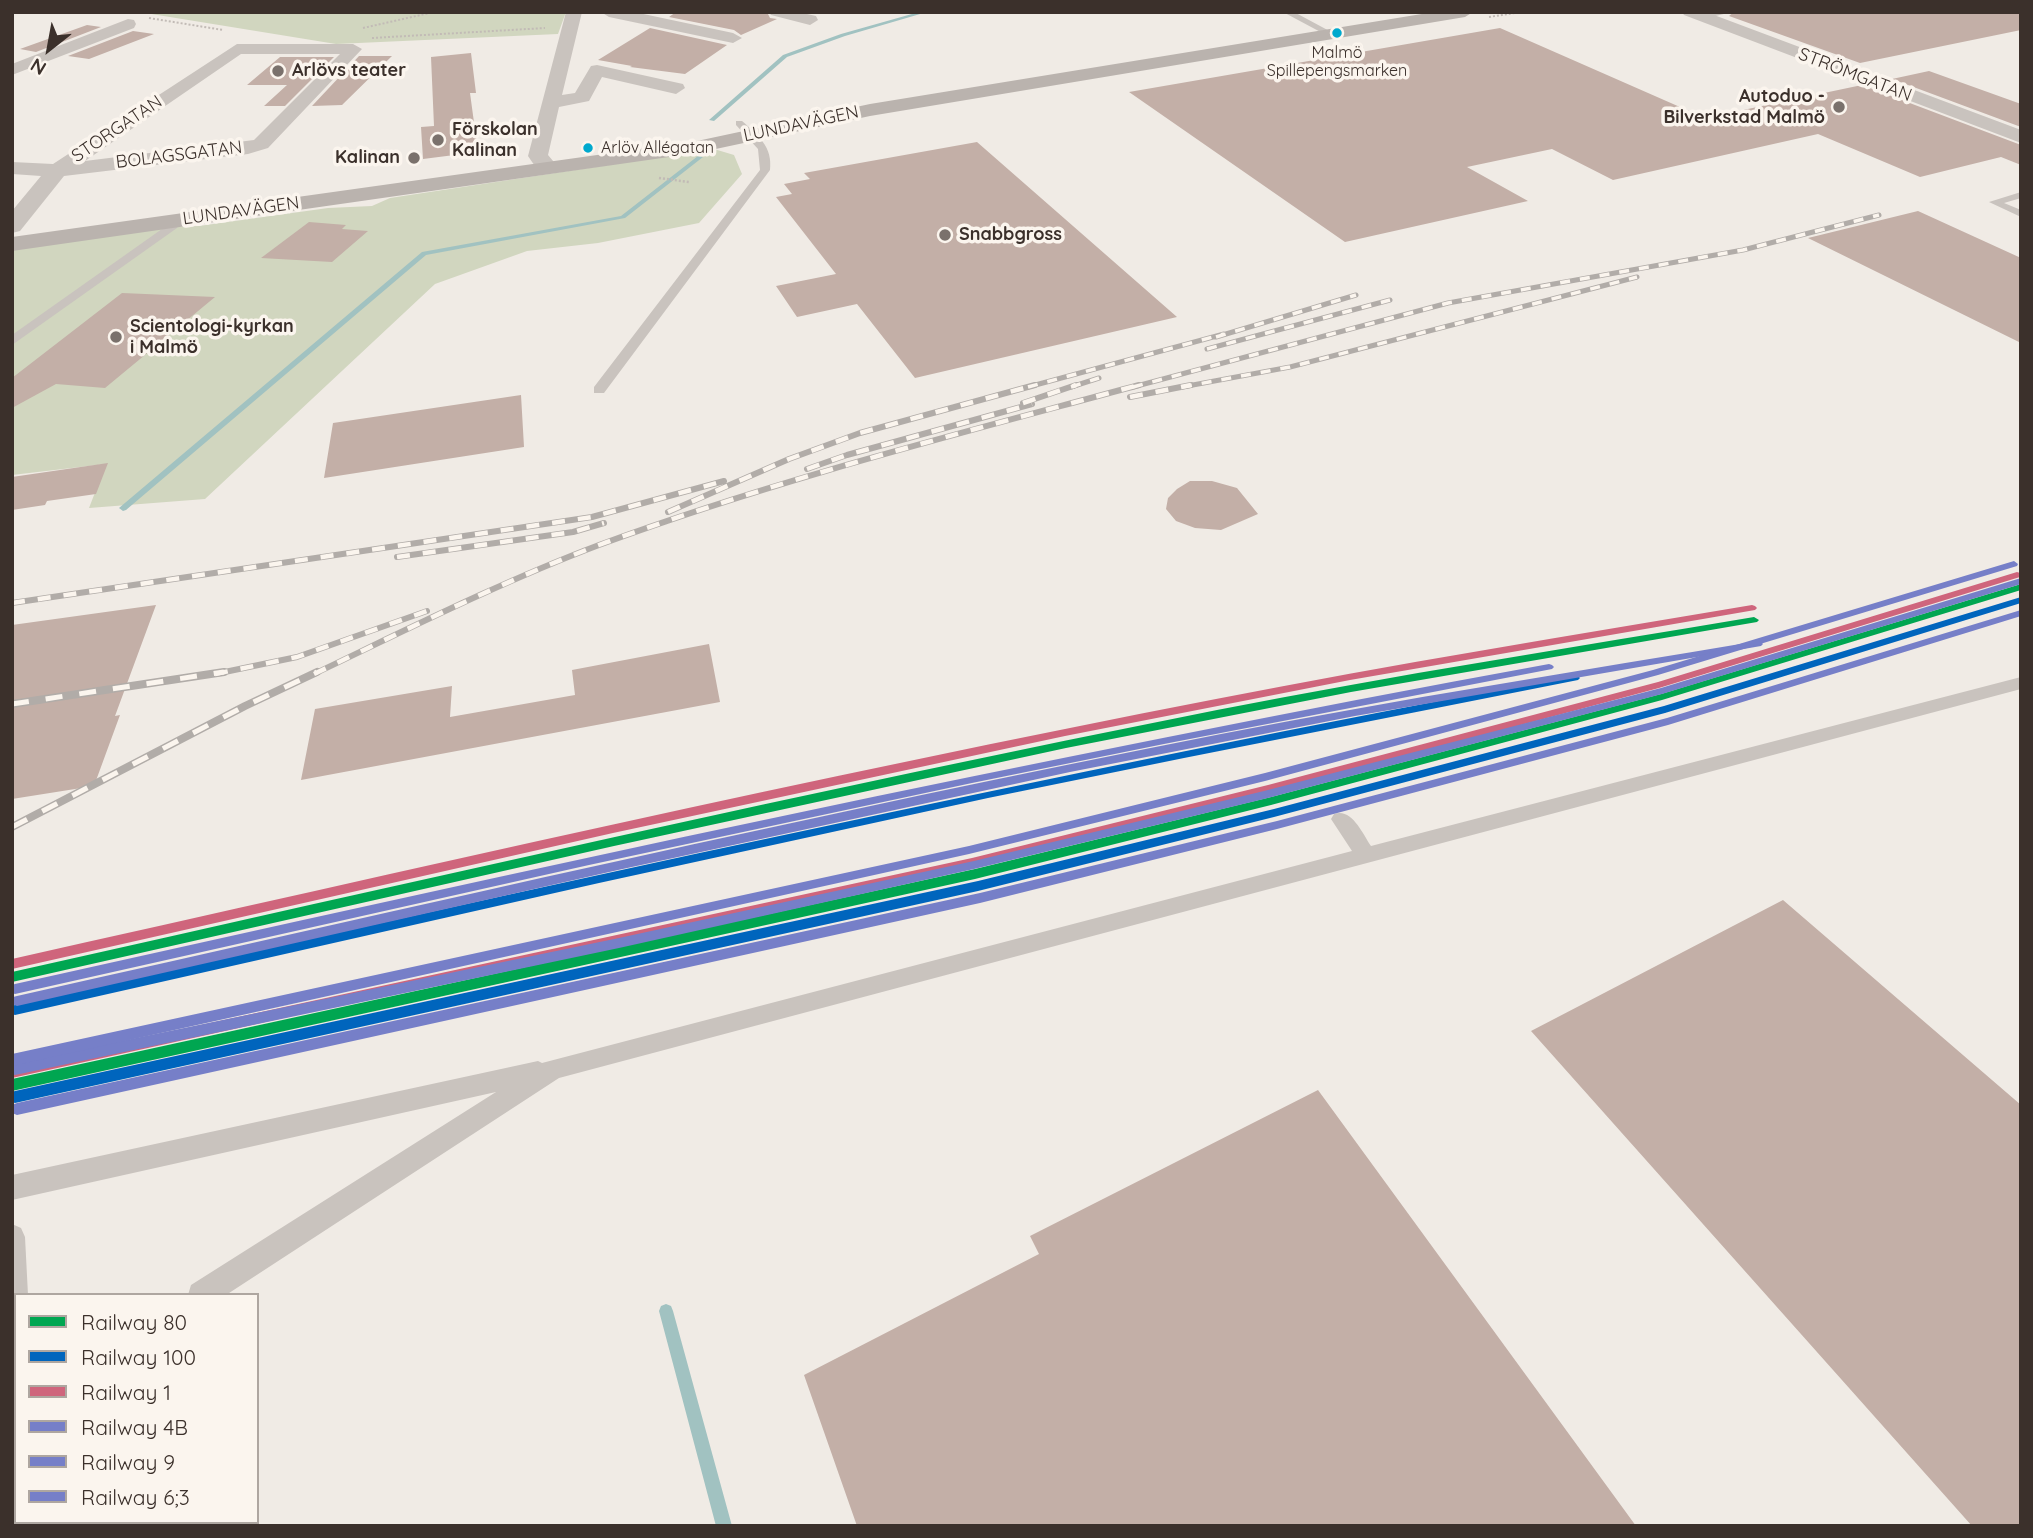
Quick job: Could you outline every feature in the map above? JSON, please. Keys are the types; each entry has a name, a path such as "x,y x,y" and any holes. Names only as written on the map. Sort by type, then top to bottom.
{"main road":[{"name":"LUNDAVÄGEN","path":"12,233 543,162 697,147 745,129 870,110 1420,12"},
{"name":"LUNDAVÄGEN","path":"1325,31 1465,12"},
{"name":"LUNDAVÄGEN","path":"12,244 543,162"}],"street":[{"path":"609,12 733,38"},
{"path":"777,12 810,20"},
{"name":"STRÖMGATAN","path":"1696,15 2021,137"},
{"path":"543,162 552,103 573,19"},
{"path":"12,70 134,20"},
{"name":"STORGATAN","path":"12,226 57,170 237,49 354,48"},
{"name":"BOLAGSGATAN","path":"12,168 57,170 248,148 261,144 354,48"},
{"path":"12,59 34,61"},
{"path":"552,103 582,97 597,70 676,88"}],"lane":[{"path":"1287,12 1325,31"},
{"path":"1696,15 1728,12"},
{"path":"599,390 765,170 766,153 745,129"},
{"path":"2021,195 1994,202 2021,214"},
{"path":"12,341 173,226 178,219"},
{"path":"12,1188 553,1069 1365,853 2021,683"},
{"path":"1342,819 1365,853"},
{"path":"204,1293 553,1069"},
{"path":"12,1237 14,1293"}],"path":[{"path":"354,48 573,19"},
{"path":"134,20 225,31"},
{"path":"651,177 689,182"}],"green space":[{"path":"139,12 566,12 558,34 336,44"},
{"path":"714,149 734,155 742,174 699,223 598,243 527,251 435,284 205,499 89,508 106,464 12,475 12,246 145,227 199,226 328,208 372,206 390,198"}],"building":[{"path":"676,12 767,12 770,18 777,19 741,35 734,30 669,17"},
{"path":"1734,12 2021,12 2021,30 1860,63 1729,16"},
{"path":"87,25 101,27 36,52 20,49"},
{"path":"650,28 727,45 685,74 598,60"},
{"path":"1500,28 1705,118 1862,85 2021,145 2021,165 2001,157 1920,177 1818,134 1613,180 1552,149 1467,167 1528,201 1345,242 1129,92"},
{"path":"133,31 154,34 89,59 68,56"},
{"path":"471,53 476,93 470,93 478,152 423,159 421,127 434,126 431,57"},
{"path":"359,56 392,56 342,105 312,106"},
{"path":"280,57 334,57 285,106 264,106 287,85 247,85"},
{"path":"1929,71 2021,104 2021,127 1892,79"},
{"name":"Snabbgross","path":"977,142 1177,317 915,378 857,304 797,317 776,286 836,274 776,197 792,194 784,184 810,179 804,173"},
{"path":"1918,211 2021,258 2021,343 1808,238"},
{"path":"309,222 346,225 342,229 368,231 332,262 261,258"},
{"name":"Scientologi-kyrkan i Malmö","path":"122,293 215,297 105,388 56,384 12,408 12,378"},
{"path":"521,395 524,447 324,478 333,423"},
{"path":"108,463 96,494 47,501 45,505 12,510 12,477"},
{"path":"1190,481 1212,481 1237,488 1258,514 1221,530 1195,528 1176,521 1166,509 1168,498"},
{"path":"156,605 115,716 120,715 94,786 12,799 12,625"},
{"path":"709,644 720,702 301,780 315,709 452,686 450,717 575,695 572,670"},
{"path":"1783,900 2021,1105 2021,1526 1972,1526 1531,1031"},
{"path":"1318,1090 1636,1526 857,1526 804,1375 1039,1254 1030,1236"}],"waterway":[{"path":"712,120 785,56 843,35 925,12"},
{"path":"123,508 424,253 623,217 700,157"},
{"path":"666,1311 724,1526"}],"railway":[{"path":"1133,387 1448,303 1743,250 1879,215"},
{"path":"1182,387 1290,367 1637,277"},
{"path":"1216,337 1356,295"},
{"path":"1207,349 1390,300"},
{"path":"1028,387 1224,334"},
{"path":"1071,387 1099,378"},
{"path":"668,512 789,459 860,433 1035,385"},
{"path":"1023,403 1076,385"},
{"path":"314,674 526,574 665,521 867,459 1139,385"},
{"path":"1130,397 1191,385"},
{"path":"807,469 847,455 1032,404"},
{"path":"12,603 592,517 724,481"},
{"path":"397,557 573,532 604,523"},
{"path":"215,674 297,657 427,611"},
{"path":"12,704 224,672"},
{"path":"12,827 245,706 317,672"}],"rail line":[{"name":"6;3","path":"12,1060 969,850 1265,777 1655,673 2014,564"},
{"name":"1","path":"12,1072 972,862 1268,789 1659,685 2017,575"},
{"name":"9","path":"15,1069 619,943 974,865 1264,795 1662,691 2021,581"},
{"name":"80","path":"12,1085 975,874 1271,801 1662,697 2021,587"},
{"name":"100","path":"15,1097 978,886 1274,813 1665,709 2021,600"},
{"name":"1","path":"12,964 613,829 1065,732 1350,677 1752,608"},
{"name":"4B","path":"17,1109 980,898 1277,825 1668,721 2021,613"},
{"name":"80","path":"12,977 915,776 1217,714 1754,620"},
{"name":"4B","path":"17,1001 919,800 1221,738 1758,644"},
{"name":"9","path":"15,989 780,819 1164,740 1549,667"},
{"name":"100","path":"15,1010 599,878 988,794 1575,678"}],"place":[{"name":"Malmö Spillepengsmarken","path":"1337,33"},
{"name":"Arlövs teater","path":"278,71"},
{"name":"Autoduo - Bilverkstad Malmö","path":"1839,107"},
{"name":"Förskolan Kalinan","path":"438,140"},
{"name":"Arlöv Allégatan","path":"588,148"},
{"name":"Kalinan","path":"414,158"},
{"name":"Snabbgross","path":"945,235"},
{"name":"Scientologi-kyrkan i Malmö","path":"116,337"}]}
